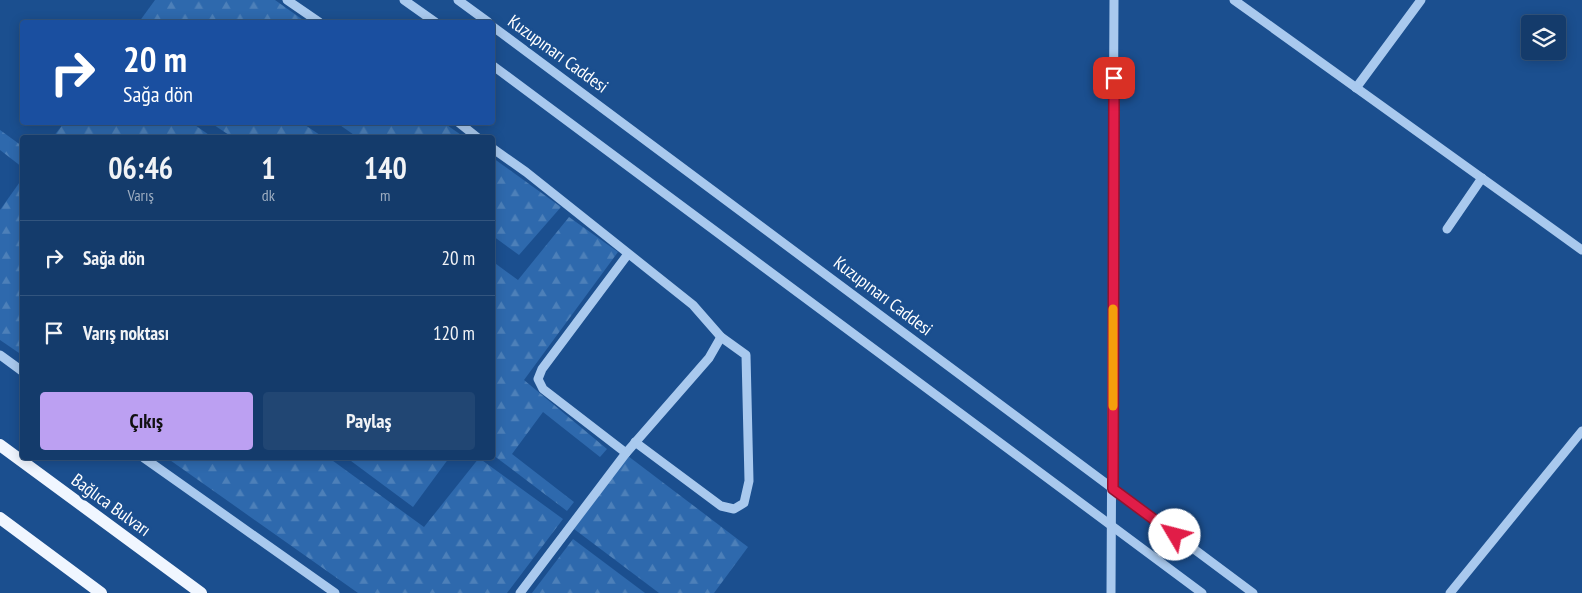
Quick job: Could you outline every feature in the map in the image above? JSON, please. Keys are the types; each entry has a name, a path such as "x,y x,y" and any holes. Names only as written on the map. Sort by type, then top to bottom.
{"main road":[{"name":"Bağlıca Bulvarı","path":"0,445 20,460"},
{"name":"Bağlıca Bulvarı","path":"20,460 201,593"},
{"path":"0,518 101,593"}],"street":[{"path":"287,0 316,20"},
{"path":"404,0 431,20"},
{"name":"Kuzupınarı Caddesi","path":"458,0 485,20"},
{"path":"1111,593 1114,0"},
{"path":"1234,0 1582,250"},
{"path":"1356,88 1421,0"},
{"name":"Kuzupınarı Caddesi","path":"495,28 1252,593"},
{"path":"495,68 1202,593"},
{"path":"462,125 474,135"},
{"path":"495,150 526,172 693,306 721,337 746,356 749,481 744,504 734,509 721,506 635,442"},
{"path":"1447,229 1482,178"},
{"path":"626,452 543,389 538,379 542,369 628,254"},
{"path":"520,593 626,452 709,358 721,337"},
{"path":"0,355 20,370"},
{"path":"1450,593 1582,431"},
{"path":"147,460 335,593"}],"green space":[{"path":"155,0 275,0 303,20 140,20"},
{"path":"62,125 195,125 209,135 55,135"},
{"path":"214,125 305,125 320,135 229,135"},
{"path":"340,125 447,125 461,135 354,135"},
{"path":"0,130 20,145 20,165 0,150"},
{"path":"495,159 561,207 519,255 495,237"},
{"path":"20,182 20,354 0,340 0,210"},
{"path":"569,217 618,252 524,380 607,449 600,457 543,412 512,454 574,502 567,511 495,457 495,263 518,280"},
{"path":"628,456 748,547 714,593 659,593 574,529"},
{"path":"170,460 332,460 424,527 477,460 482,460 563,519 507,593 358,593"},
{"path":"350,460 448,460 413,507"},
{"path":"573,539 645,593 532,593"}],"slow traffic":[{"path":"1113,309 1113,406"}],"route":[{"path":"1114,78 1113,489 1175,535"}]}
